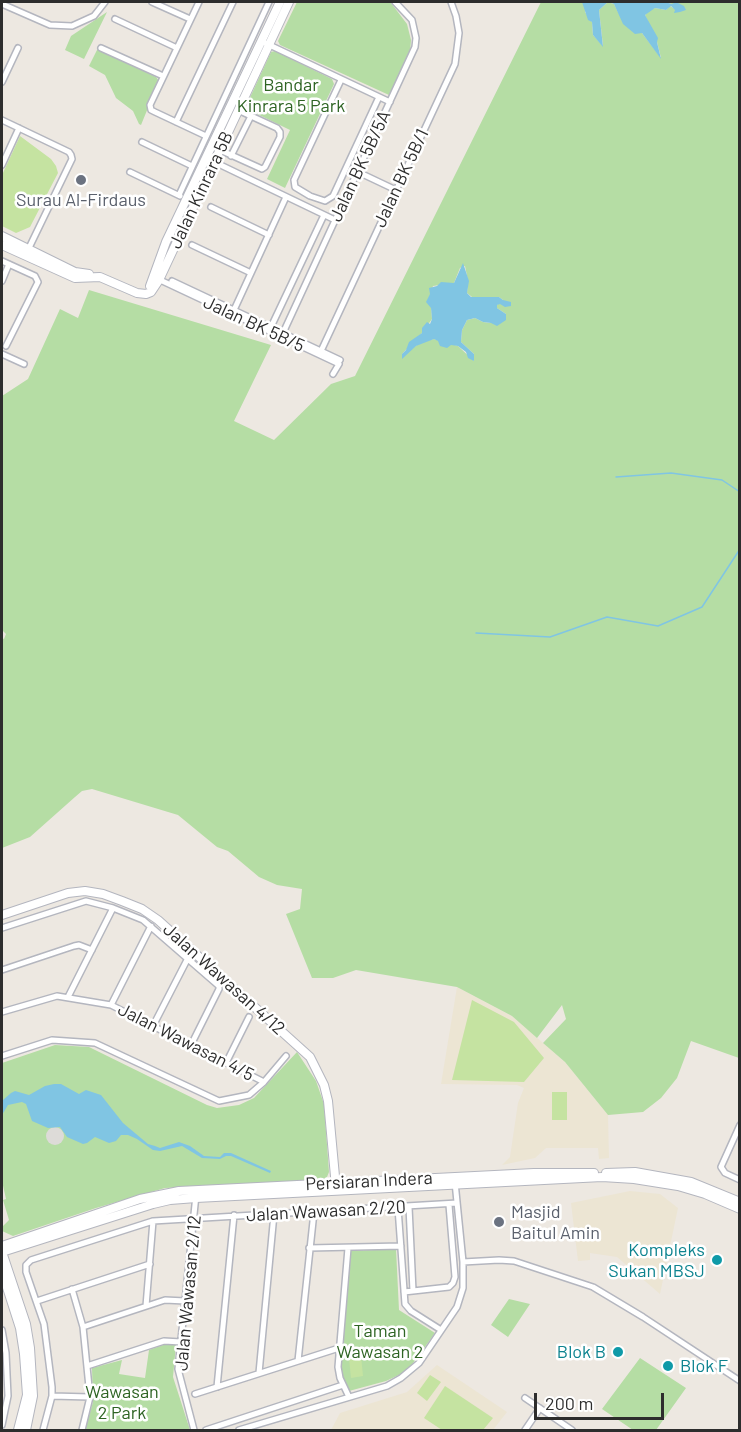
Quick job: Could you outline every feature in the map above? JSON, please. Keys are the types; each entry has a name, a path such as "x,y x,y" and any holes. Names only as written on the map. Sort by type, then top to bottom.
{"main road":[{"name":"Jalan Kinrara 5B","path":"156,279 160,256 214,162 238,110 280,2"},
{"name":"Jalan Kinrara 5B","path":"191,200 206,158 265,43 289,2"},
{"path":"2,236 26,252"},
{"path":"2,245 75,272 100,273 140,289 148,288 156,279"},
{"name":"Jalan Wawasan 4/12","path":"2,915 68,892 85,891 112,896 142,909 158,920 310,1057 324,1085 328,1101 335,1172"},
{"path":"324,1184 335,1172"},
{"path":"335,1172 339,1186"},
{"name":"Persiaran Indera","path":"2,1246 18,1244 196,1194 324,1184 339,1186 455,1181 534,1173 635,1172 691,1182 740,1202"},
{"name":"Persiaran Indera","path":"196,1194 455,1181 602,1177 634,1179 685,1187 740,1209"},
{"path":"2,1236 18,1244 5,1272 26,1324 30,1348 33,1396 26,1431"},
{"name":"Persiaran Indera","path":"2,1252 18,1244"},
{"path":"2,1252 24,1354 27,1395 18,1431"}],"street":[{"path":"2,4 50,26 72,26 88,21 105,2"},
{"path":"152,2 190,19"},
{"path":"199,2 163,76 151,103 151,110 206,136"},
{"path":"176,122 233,2"},
{"path":"178,195 269,2"},
{"name":"Jalan BK 5B/5A","path":"283,333 412,56 416,38 412,20 395,2"},
{"name":"Jalan BK 5B/1","path":"321,351 455,64 459,46 459,27 451,2"},
{"path":"115,19 177,48"},
{"path":"265,43 390,102"},
{"path":"2,82 18,48"},
{"path":"101,48 163,76"},
{"path":"2,63 9,67"},
{"path":"341,80 294,180 295,187 310,196 325,201 333,196 379,97"},
{"path":"220,150 262,169 280,137 280,132 238,110"},
{"path":"231,156 251,116"},
{"path":"2,120 69,152 72,159 26,252"},
{"path":"2,161 19,128"},
{"path":"142,142 192,166"},
{"path":"206,158 335,220"},
{"path":"130,172 191,200"},
{"path":"358,172 396,190"},
{"path":"234,310 286,197"},
{"path":"210,207 269,235"},
{"path":"272,327 324,214"},
{"path":"192,245 251,273"},
{"path":"2,261 35,276 38,282 6,346"},
{"path":"2,281 9,264"},
{"name":"Jalan BK 5B/5","path":"156,279 339,364 333,374"},
{"name":"Jalan BK 5B/5","path":"172,281 340,360"},
{"path":"2,354 24,364"},
{"path":"2,928 86,901 138,917 217,983 219,989 191,1045"},
{"path":"68,997 114,908"},
{"path":"111,1005 151,926"},
{"path":"2,970 74,946 79,945 92,950"},
{"path":"153,1026 188,958"},
{"name":"Jalan Wawasan 4/5","path":"2,1012 57,996 111,1005 264,1082"},
{"path":"226,1063 249,1017"},
{"path":"2,1056 52,1040 94,1043 219,1101 249,1095 264,1082 286,1056"},
{"path":"739,1180 725,1173 721,1167 740,1125"},
{"path":"238,1431 387,1386 408,1374 419,1363 459,1301 464,1280 455,1181"},
{"name":"Jalan Wawasan 2/12","path":"194,1431 179,1379 196,1194"},
{"name":"Jalan Wawasan 2/20","path":"37,1300 26,1272 26,1265 31,1260 153,1221 457,1203"},
{"path":"404,1292 449,1287 455,1280 449,1205"},
{"path":"409,1207 413,1291"},
{"path":"398,1208 404,1300 408,1308 441,1330"},
{"path":"298,1361 314,1212"},
{"path":"259,1373 274,1214"},
{"path":"217,1387 234,1215"},
{"path":"146,1306 153,1221"},
{"path":"309,1248 401,1246"},
{"path":"348,1248 338,1367 349,1397"},
{"path":"463,1262 514,1261 593,1287 644,1317 740,1381"},
{"path":"43,1431 52,1396 46,1337 37,1300 150,1264"},
{"path":"72,1289 83,1327 90,1397 82,1431"},
{"path":"83,1327 165,1300 185,1301"},
{"path":"2,1330 6,1353 8,1396 2,1425"},
{"path":"87,1366 165,1341 181,1342"},
{"path":"195,1394 339,1348"},
{"path":"206,1431 343,1385"},
{"path":"52,1396 90,1397"},
{"path":"525,1398 572,1431"},
{"path":"525,1431 540,1408"}],"shaded area":[{"path":"457,987 512,1016 565,1062 608,1115 609,1158 599,1159 598,1148 546,1148 535,1158 502,1165 510,1157 518,1103 524,1088 517,1085 441,1084"},
{"path":"55,1127 61,1130 64,1136 61,1142 55,1145 49,1142 46,1136 49,1130"},
{"path":"630,1191 660,1194 678,1208 660,1294 617,1257 590,1253 590,1260 578,1261 571,1203"},
{"path":"437,1365 507,1412 493,1430 331,1430 340,1413 407,1392"}],"green space":[{"path":"297,2 391,3 407,24 411,40 410,53 389,95 280,45 278,41"},
{"path":"541,2 582,2 585,4 585,12 592,22 593,35 603,46 599,10 608,2 614,4 618,12 642,33 661,58 657,42 645,15 650,10 655,8 666,10 670,6 680,12 672,4 665,2 739,2 739,1058 691,1041 677,1078 661,1098 643,1112 608,1115 565,1062 543,1043 566,1019 562,1005 537,1038 512,1016 457,987 356,970 333,978 312,978 286,914 300,909 302,889 277,885 259,877 228,851 217,847 178,815 92,789 82,791 30,837 2,848 2,638 4,639 6,634 2,630 2,396 28,379 60,309 78,318 89,290 271,345 234,421 274,440 331,384 355,376","holes":["465,266 468,281 467,293 472,297 499,297 503,300 497,308 506,314 491,323 475,318 467,320 462,330 461,342 474,354 474,361 458,346 434,339 424,341 402,354 432,319 430,294 433,286 454,283 460,268"]},
{"path":"107,12 84,59 65,50 71,36"},
{"path":"98,48 156,77 159,81 141,125 133,111 116,98 105,75 89,66"},
{"name":"Bandar Kinrara 5 Park","path":"275,51 332,79 334,84 285,188 267,179 290,130 249,110 247,104 271,52"},
{"path":"20,136 51,159 58,173 30,227 16,233 2,226 2,175"},
{"path":"472,1000 514,1022 544,1058 524,1082 452,1080"},
{"path":"55,1045 89,1047 217,1108 239,1105 254,1098 297,1052 316,1081 324,1104 329,1172 327,1177 320,1181 165,1188 13,1236 2,1231 2,1227 9,1220 3,1200 6,1199 2,1181 2,1063"},
{"path":"552,1092 567,1092 567,1120 552,1120"},
{"name":"Taman Wawasan 2","path":"396,1249 399,1310 435,1333 411,1366 401,1374 386,1381 349,1391 341,1378 339,1367 350,1251"},
{"path":"509,1299 530,1304 508,1337 491,1325"},
{"name":"Wawasan 2 Park","path":"166,1344 176,1344 173,1377 190,1430 85,1430 93,1402 92,1368 122,1360 119,1374 145,1378 149,1350"},
{"path":"361,1356 363,1376 351,1378 349,1358"},
{"path":"640,1358 686,1388 656,1430 633,1430 602,1409"},
{"path":"430,1375 441,1382 427,1401 417,1393"},
{"path":"445,1386 493,1418 483,1430 442,1430 424,1418"}],"water":[{"path":"582,2 608,2 599,10 603,47 593,35 592,22 588,20"},
{"path":"609,2 672,4 676,2 684,6 686,10 674,13 675,10 671,6 666,10 655,8 645,15 658,38 661,59 642,33 635,34 623,24 614,4"},
{"path":"463,263 469,281 467,293 471,297 499,297 511,302 511,306 497,305 497,308 506,314 506,320 497,326 475,318 467,320 462,330 461,342 474,354 474,361 468,358 466,352 458,346 451,345 447,348 440,346 434,339 416,346 402,359 402,354 409,342 422,333 422,328 427,322 430,324 432,319 431,308 426,302 430,294 429,288 441,282 454,283"},
{"path":"54,1084 61,1084 79,1094 86,1090 101,1095 123,1123 148,1144 160,1148 179,1142 190,1146 204,1156 220,1157 224,1153 231,1153 271,1171 270,1173 231,1156 220,1159 202,1158 182,1146 160,1151 153,1150 128,1135 121,1135 116,1141 109,1143 95,1137 83,1144 67,1137 60,1127 48,1128 32,1121 26,1104 22,1102 8,1105 2,1115 3,1100 11,1093 15,1091 29,1095"}],"waterway":[{"path":"616,477 671,473 722,480 740,492"},
{"path":"476,633 550,637 607,617 658,626 702,607 740,549"}],"place":[{"name":"Surau Al-Firdaus","path":"81,180"},
{"name":"Masjid Baitul Amin","path":"499,1222"},
{"name":"Kompleks Sukan MBSJ","path":"717,1260"},
{"name":"Blok B","path":"618,1352"},
{"name":"Blok F","path":"668,1366"}]}
